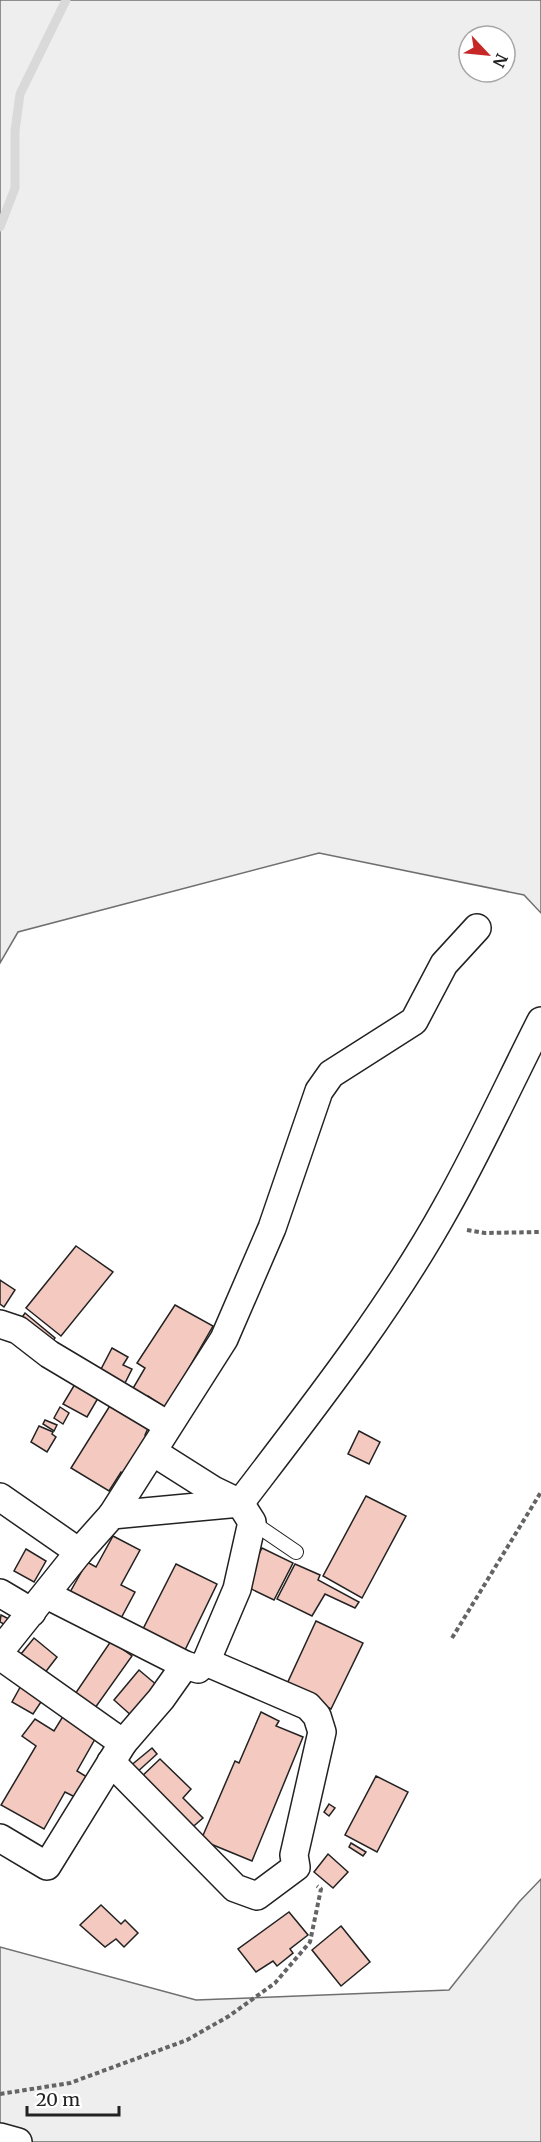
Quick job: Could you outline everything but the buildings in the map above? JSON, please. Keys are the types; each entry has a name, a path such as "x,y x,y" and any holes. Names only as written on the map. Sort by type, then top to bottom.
{"street":[{"path":"0,1651 79,1552 112,1515 224,1339 272,1228 320,1091 331,1074 414,1021 444,964 477,928"},
{"path":"0,1838 47,1866 117,1752 161,1699 195,1664 237,1589 246,1512 300,1424 401,1283 446,1208 541,1021"},
{"path":"0,1324 18,1330 49,1354 168,1425"},
{"path":"153,1452 246,1512"},
{"path":"0,1497 79,1552"},
{"path":"112,1515 246,1512"},
{"path":"0,1593 39,1603 308,1706 317,1716 322,1732 294,1855 296,1867 257,1896 235,1888 117,1752 0,1656"},
{"path":"0,2137 18,2142"}],"lane":[{"path":"246,1512 296,1552"}],"path":[{"path":"435,1226 485,1233 541,1232"},
{"path":"452,1638 541,1492"},
{"path":"0,2094 70,2083 187,2040 229,2016 275,1983 310,1942 321,1889 296,1867"}],"shaded area":[{"path":"0,0 541,0 541,913 524,895 319,853 18,932 0,963"},
{"path":"541,1879 541,2142 0,2142 0,1947 196,2000 449,1990 519,1902"}],"waterway":[{"path":"0,227 15,188 15,131 20,94 66,0"}]}
